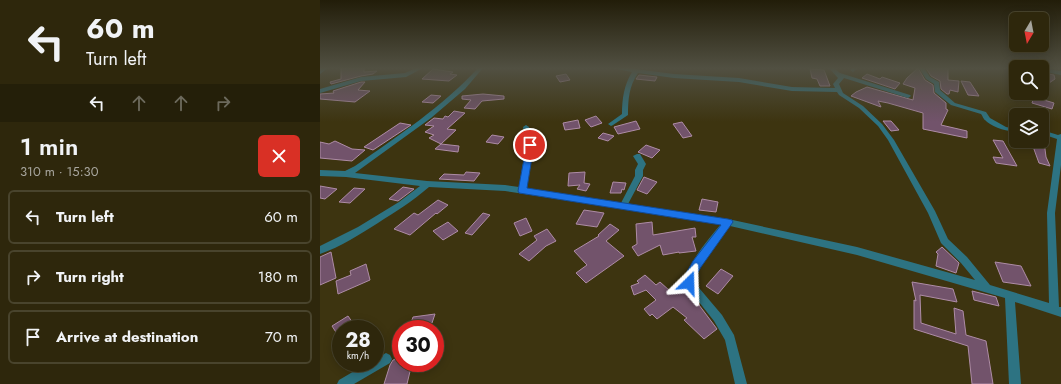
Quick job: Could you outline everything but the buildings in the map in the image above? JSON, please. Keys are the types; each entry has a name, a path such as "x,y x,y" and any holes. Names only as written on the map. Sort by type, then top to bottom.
{"street":[{"path":"320,91 341,86"},
{"path":"346,174 358,168 429,117 465,86"},
{"path":"611,124 625,115 625,98 628,86"},
{"path":"774,86 814,91 838,90"},
{"path":"837,86 842,94 861,107 880,125 891,140 932,214 944,241 964,260 987,288"},
{"path":"875,86 908,96"},
{"path":"937,86 937,91 953,104 984,113 987,119 1009,129"},
{"path":"522,191 530,145 526,127"},
{"path":"320,173 346,174 427,184 505,188 728,222 857,251 987,288 1058,311 1051,213 1061,137 1049,134"},
{"path":"623,206 639,176 639,170 642,164 637,156"},
{"path":"320,250 345,239 408,201 427,184"},
{"path":"728,222 697,264 690,275 689,283 718,318 730,339 741,384"},
{"path":"1010,296 1015,384"},
{"path":"343,384 386,359"}],"route":[{"path":"530,145 522,191 728,222 697,264 690,275 689,283"}]}
